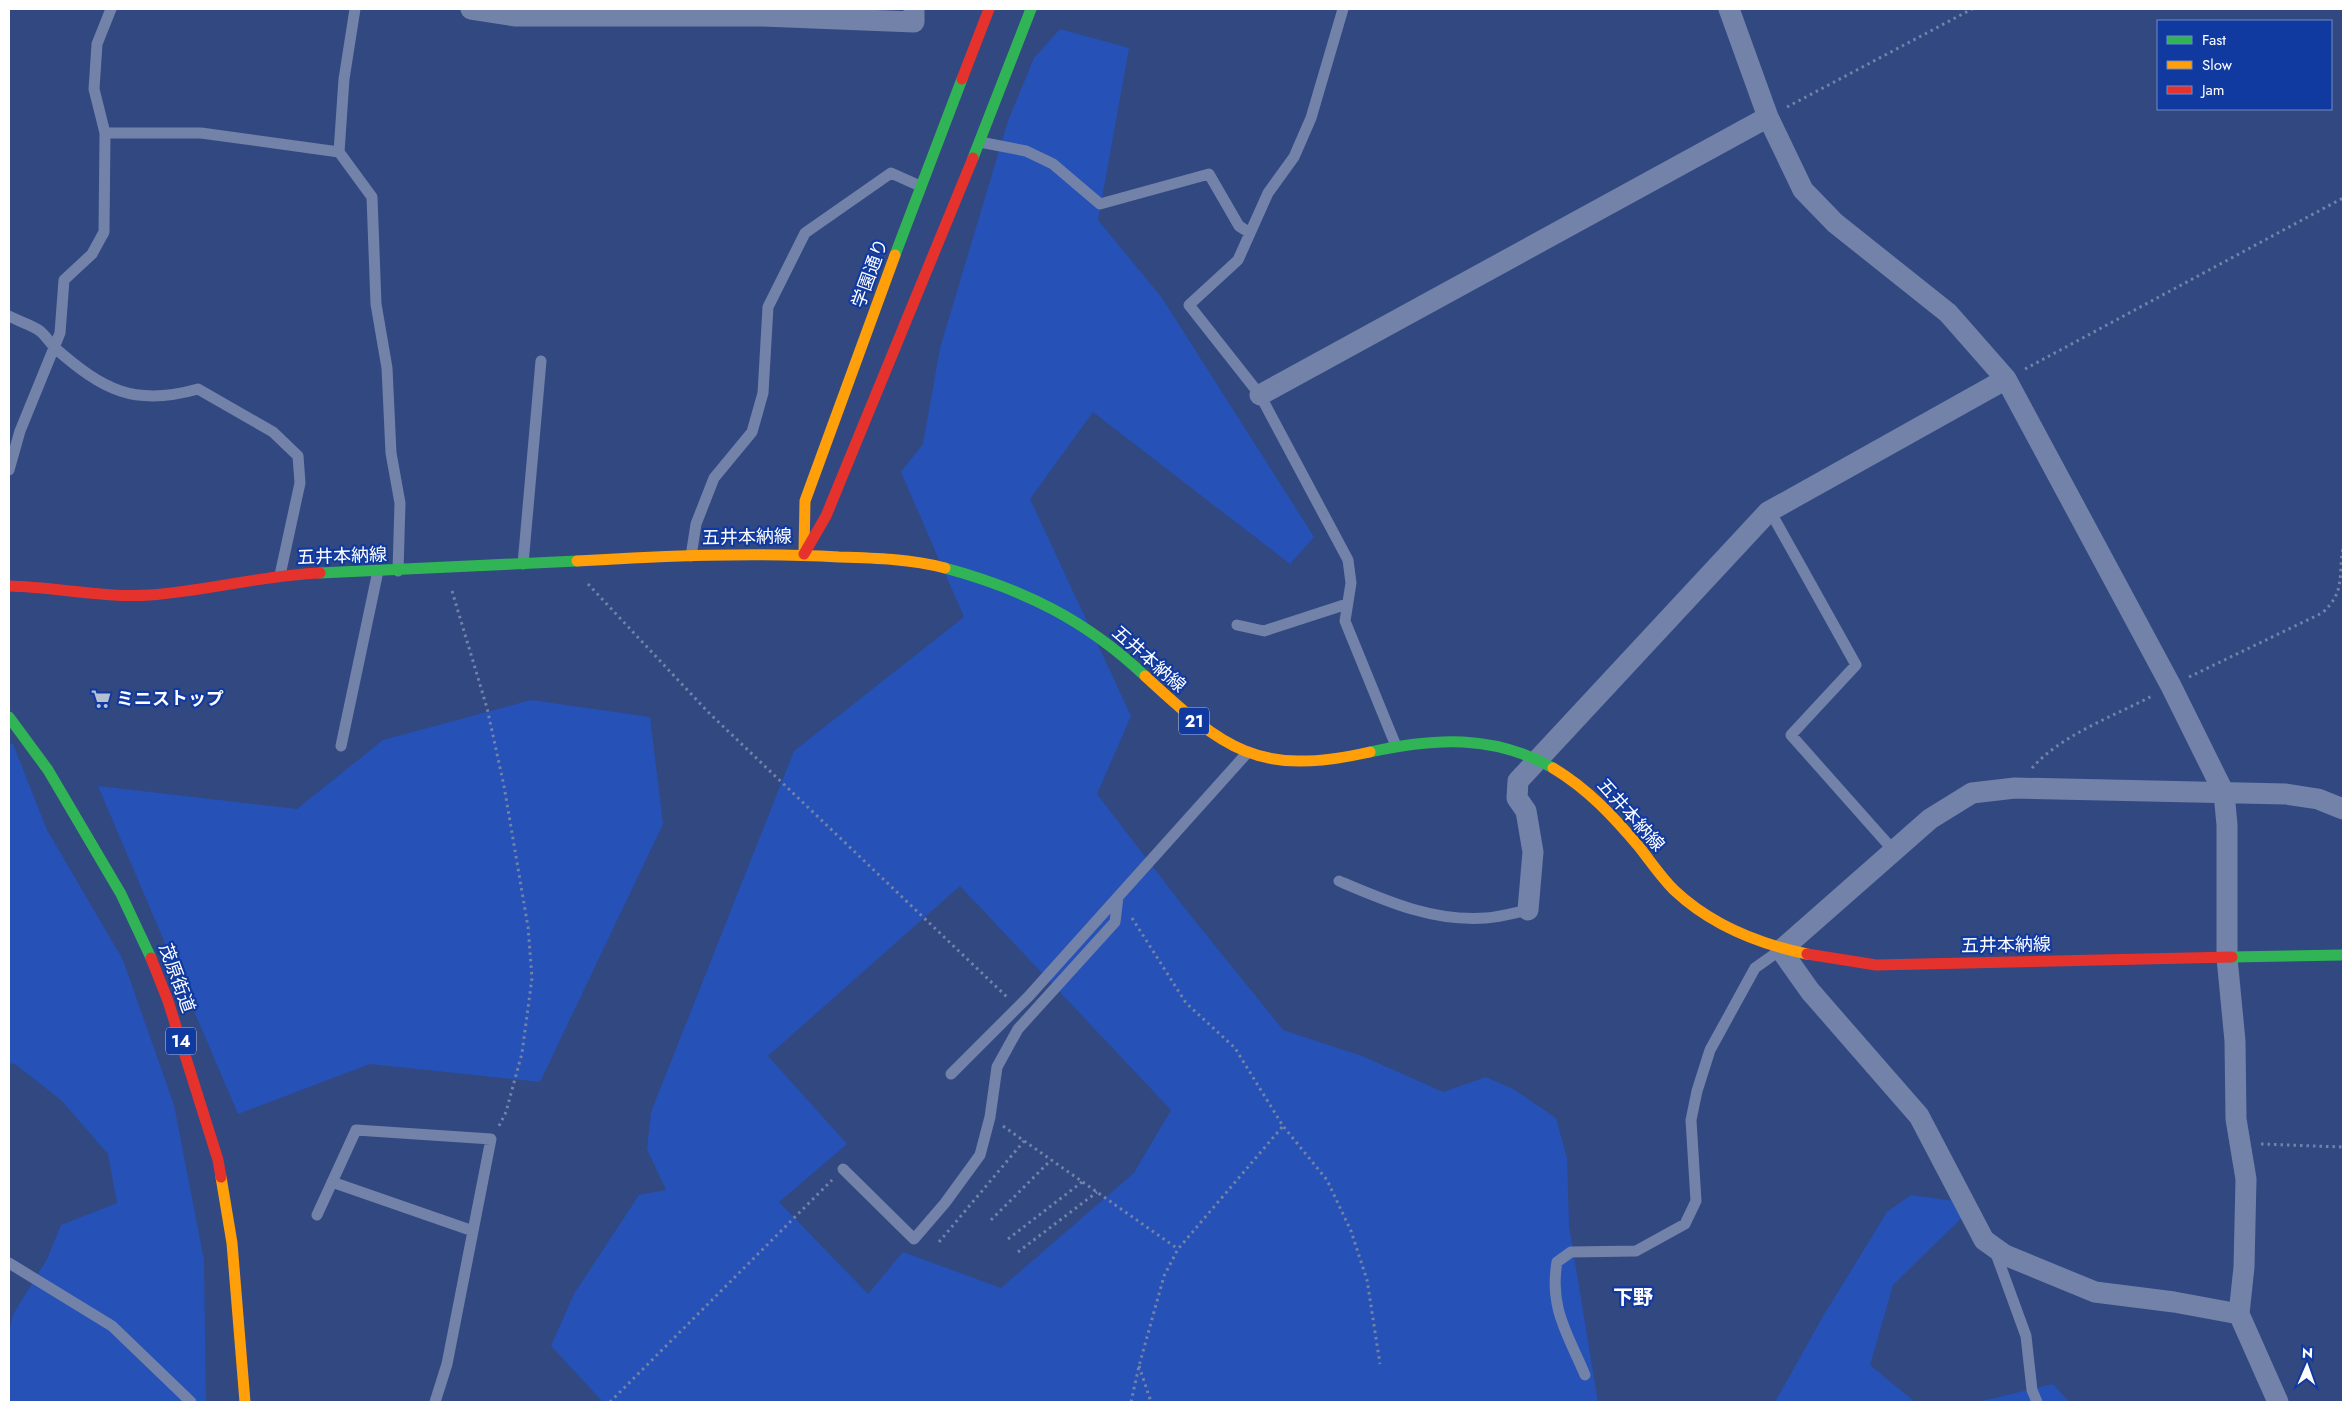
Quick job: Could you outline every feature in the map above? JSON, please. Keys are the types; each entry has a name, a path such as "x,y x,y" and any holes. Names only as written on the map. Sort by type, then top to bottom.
{"main road":[{"name":"学園通り","path":"804,554 804,501 920,186 989,9"},
{"path":"804,554 826,516 980,142 1031,9"},
{"name":"五井本納線","path":"9,586 118,596 144,596 280,576 691,556 804,554 904,560 936,565 988,580 1032,596 1114,648 1186,715 1211,734 1248,752 1287,762 1315,763 1342,760 1396,746 1433,740 1472,742 1503,748 1538,760 1592,794 1679,895 1709,917 1781,950 1841,962 1876,965 2343,955"},
{"name":"茂原街道","path":"9,717 48,770 121,894 146,944 168,1001 218,1160 232,1243 245,1402"}],"street":[{"path":"471,9 516,16 761,16 914,22 914,9"},
{"path":"1729,9 1768,117 1803,190 1834,222 1948,313 2006,379 2171,686 2224,793 2227,825 2227,958 2235,1041 2236,1119 2246,1179 2244,1267 2239,1314 2278,1402"},
{"path":"1260,395 1768,117"},
{"path":"1528,910 1533,852 1526,810 1517,798 1518,781 1770,511 2006,379"},
{"path":"2239,1314 2174,1302 2095,1292 2006,1255 1984,1240 1919,1116 1810,991 1781,950 1930,819 1972,793 2015,788 2286,794 2318,799 2343,808"}],"lane":[{"path":"9,470 20,431 60,333 64,280 92,254 104,232 105,133 94,89 97,44 111,9"},
{"path":"354,9 344,79 339,152 372,197 376,304 387,368 391,453 400,503 398,571"},
{"path":"1343,9 1311,118 1294,156 1268,193 1238,260 1189,306 1260,395 1348,560 1351,583 1345,621 1396,746"},
{"path":"105,133 201,133 339,152"},
{"path":"980,142 1026,151 1054,164 1100,204 1209,174 1239,226 1250,233"},
{"path":"691,556 696,524 714,478 752,432 764,393 768,307 805,233 891,173 920,186"},
{"path":"9,316 40,331 54,347 102,386 131,395 172,396 198,389 273,432 298,456 300,483 280,576"},
{"path":"523,564 541,361"},
{"path":"1770,511 1856,664 1791,735 1894,851"},
{"path":"341,746 379,570"},
{"path":"1238,625 1264,631 1348,604"},
{"path":"951,1074 1019,1007 1248,752"},
{"path":"1339,881 1415,912 1452,917 1486,918 1528,910"},
{"path":"843,1168 914,1239 945,1203 980,1155 990,1117 997,1067 1018,1029 1115,922 1118,897"},
{"path":"1585,1375 1561,1324 1554,1281 1557,1262 1572,1252 1636,1251 1686,1224 1696,1201 1690,1120 1710,1050 1755,968 1781,950"},
{"path":"317,1215 356,1130 491,1139 447,1364 436,1402"},
{"path":"332,1182 473,1231"},
{"path":"1994,1247 2026,1336 2032,1390 2038,1402"},
{"path":"9,1263 112,1326 191,1402"}],"path":[{"path":"1768,117 1972,9"},
{"path":"2006,379 2343,198"},
{"path":"2015,788 2041,758 2061,743 2171,686 2322,613 2334,603 2339,590 2343,548"},
{"path":"566,561 708,712 1019,1007"},
{"path":"446,568 487,708 504,786 528,927 532,978 517,1070 506,1112 491,1139"},
{"path":"1118,897 1186,1003 1234,1048 1283,1126 1327,1180 1352,1231 1367,1280 1380,1364"},
{"path":"990,1117 1178,1249"},
{"path":"1131,1402 1164,1276 1178,1249 1283,1126"},
{"path":"939,1242 1024,1141"},
{"path":"2240,1144 2343,1147"},
{"path":"991,1220 1052,1160"},
{"path":"610,1402 843,1168"},
{"path":"1008,1239 1082,1182"},
{"path":"1018,1252 1097,1192"},
{"path":"1139,1366 1151,1402"}],"shaded area":[{"path":"1060,29 1129,48 1098,220 1162,298 1314,537 1290,564 1093,412 1030,499 1131,716 1097,794 1183,906 1283,1030 1362,1056 1443,1092 1486,1077 1515,1090 1556,1118 1567,1158 1569,1226 1598,1402 603,1402 551,1346 574,1294 639,1195 666,1190 647,1149 651,1112 794,751 964,617 901,472 923,444 940,348 1008,121 1034,58","holes":["960,886 1171,1110 1134,1173 1001,1288 903,1252 868,1294 779,1202 847,1144 768,1056"]},
{"path":"531,700 650,717 663,824 540,1082 370,1064 238,1114 98,786 297,809 383,740"},
{"path":"9,743 13,744 47,830 123,960 174,1105 204,1260 206,1402 9,1402 9,1329 14,1313 47,1259 61,1225 117,1203 108,1154 61,1100 15,1064 9,1063"},
{"path":"1911,1195 1976,1204 1893,1285 1870,1365 1915,1402 1775,1402 1822,1318 1887,1212"},
{"path":"2053,1384 2069,1402 1978,1402"}],"traffic: fast":[{"path":"973,158 1031,9"},
{"path":"895,255 962,79"},
{"path":"320,573 577,561"},
{"path":"945,568 1001,586 1052,609 1100,638 1145,676"},
{"path":"9,717 48,770 121,894 151,958"},
{"path":"1370,752 1394,747 1440,742 1486,744 1531,757 1553,768"},
{"path":"2232,957 2343,955"}],"traffic: slow":[{"path":"804,552 805,501 895,255"},
{"path":"577,561 675,556 774,555 893,560 945,568"},
{"path":"1145,676 1198,723 1222,739 1246,751 1271,758 1299,761 1331,759 1370,752"},
{"path":"1553,768 1578,785 1600,804 1640,848 1669,885 1703,913 1719,923 1753,938 1771,945 1807,954"},
{"path":"221,1177 232,1243 245,1402"}],"traffic: jam":[{"path":"962,79 989,9"},
{"path":"804,554 826,516 973,158"},
{"path":"9,586 132,596 171,593 299,574 320,573"},
{"path":"1807,954 1876,965 2232,957"},
{"path":"151,958 168,1001 218,1160 221,1177"}],"place":[{"name":"ミニストップ","path":"101,699"}],"district":[{"name":"下野","path":"1633,1297"}]}
